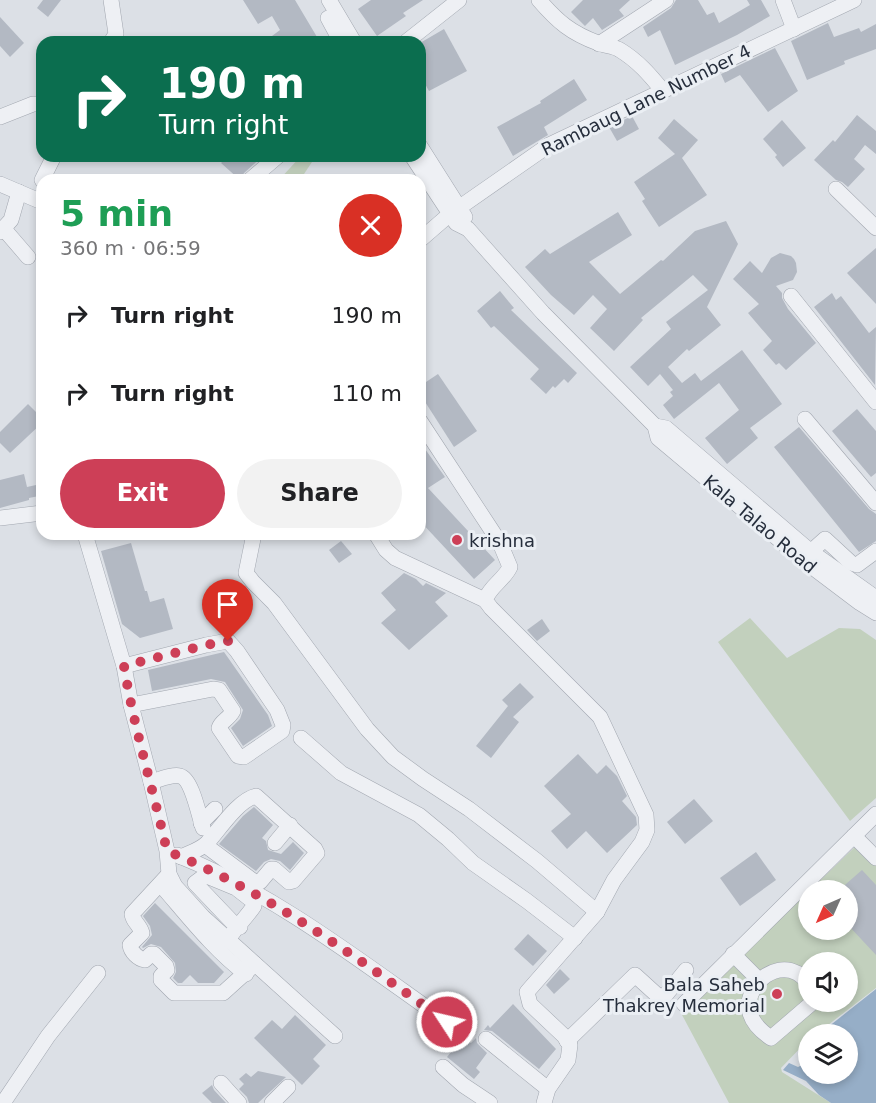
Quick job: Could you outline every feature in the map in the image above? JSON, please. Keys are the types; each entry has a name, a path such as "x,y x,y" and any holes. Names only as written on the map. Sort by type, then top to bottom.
{"street":[{"path":"111,0 115,36"},
{"path":"318,0 338,36"},
{"path":"329,0 350,36"},
{"path":"414,36 459,0"},
{"path":"539,0 564,26 599,44 618,48 645,68 663,91"},
{"path":"599,44 666,0"},
{"path":"783,0 794,29"},
{"name":"Rambaug Lane Number 4","path":"426,235 455,211 549,145 854,0"},
{"path":"0,117 36,104"},
{"name":"Kala Talao Road","path":"426,157 455,211"},
{"path":"257,174 272,162"},
{"name":"Kala Talao Road","path":"417,162 455,211 466,218 468,229 543,313 655,426 666,428 860,603 876,613"},
{"path":"0,184 32,198 2,230 28,257"},
{"path":"836,189 876,228"},
{"path":"792,296 876,402"},
{"path":"805,419 876,503"},
{"path":"426,430 500,543 508,560 510,567 507,573 489,589 485,600"},
{"path":"0,518 36,514"},
{"path":"806,555 825,539 857,566 876,551"},
{"path":"87,540 124,666 130,705 151,782 174,854 169,889"},
{"path":"253,540 246,573 274,603 367,729 393,757 486,822 537,861 597,912"},
{"path":"380,540 395,558 485,600 600,717 646,815 647,830 642,842 614,880 597,912 527,992 530,1004 570,1045 571,1052 568,1060 546,1096 486,1039"},
{"name":"Kala Talao Road","path":"806,555 876,598"},
{"path":"124,666 228,641 277,710 283,725 282,731 244,757 238,756 219,729 220,724 233,711 219,690 213,689 130,705"},
{"path":"301,738 341,773 419,815 473,863 575,938"},
{"path":"151,782 178,776 184,778 191,789 202,825 215,809"},
{"path":"174,854 205,845 251,797 256,796 290,825 315,849 317,854 293,881 289,882 271,869 260,882 256,883 205,845"},
{"path":"684,1004 876,814"},
{"path":"275,843 290,825"},
{"path":"854,836 876,858"},
{"path":"174,854 238,883 300,919 447,1022"},
{"path":"227,952 233,932 240,927 254,906 254,902 231,885 207,876 203,877 195,883 169,889 132,914 132,920 141,928 142,933 130,945 130,950 145,960 154,954 166,966 161,980 174,993 224,993 250,969"},
{"path":"195,883 235,925 240,927"},
{"path":"169,889 227,952 335,1036"},
{"path":"734,954 759,980"},
{"path":"567,1041 635,975 657,995 664,997 686,970"},
{"path":"798,974 787,970 768,974 759,980 752,989 749,1012 754,1023 771,1038 801,1012"},
{"path":"3,1103 48,1036 98,973"},
{"path":"443,1067 463,1085 490,1103"},
{"path":"221,1083 239,1103"},
{"path":"272,1103 288,1087"}],"green space":[{"path":"296,162 312,162 304,174 284,174"},
{"path":"750,618 787,658 839,628 860,629 876,640 876,798 850,821 718,642"},
{"path":"859,843 876,863 876,988 858,1002 858,952 798,952 798,1012 845,1012 829,1024 798,1024 798,1050 781,1068 782,1072 798,1084 831,1103 729,1103 681,1013 798,902 798,940 858,940 858,880 820,880"}],"water":[{"path":"876,989 876,1103 831,1103 809,1084 858,1084 858,1024 832,1024 847,1012 858,1012 858,1003"},
{"path":"789,1063 798,1067 798,1077 783,1070"}],"building":[{"path":"43,0 61,0 48,17 37,8"},
{"path":"243,0 295,0 316,36 272,36 280,30 272,16 258,24"},
{"path":"371,0 423,0 403,13 406,16 377,36 358,9"},
{"path":"583,0 630,0 619,10 624,16 602,30 593,18 585,26 571,12"},
{"path":"676,0 698,0 707,15 714,12 719,23 750,5 747,0 761,0 770,16 675,65 660,30 648,37 643,27 671,8"},
{"path":"0,17 24,43 10,57 0,46"},
{"path":"828,23 834,37 859,28 861,32 876,24 876,49 844,61 845,64 807,80 791,41"},
{"path":"444,29 467,71 429,91 426,86 426,40"},
{"path":"775,48 798,91 768,112 740,75 725,83 721,74"},
{"path":"574,79 587,100 544,127 548,135 513,156 497,127 541,103 540,101"},
{"path":"857,115 876,131 876,154 865,145 854,159 865,169 848,187 836,180 814,160 833,140 835,142"},
{"path":"632,116 639,129 617,141 609,127"},
{"path":"674,119 698,140 682,158 707,195 659,227 642,201 645,199 634,182 675,154 658,138"},
{"path":"782,120 806,148 783,167 775,157 777,155 763,139"},
{"path":"256,162 243,174 233,174 221,163"},
{"path":"618,212 632,235 589,262 620,294 661,260 663,261 695,231 726,221 738,244 707,307 721,325 689,351 687,349 668,367 682,383 695,373 701,381 742,350 782,404 750,428 758,438 727,464 705,438 739,410 719,383 674,419 663,405 673,396 670,392 673,390 660,374 648,386 630,367 671,329 666,322 708,290 693,275 641,318 643,320 614,351 590,328 607,309 593,295 574,315 551,295 525,267 545,249 550,254"},
{"path":"876,248 876,304 847,273"},
{"path":"780,253 794,259 797,272 793,280 776,286 782,293 788,309 816,343 786,370 779,363 776,365 763,350 772,341 748,313 759,304 733,279 750,261 762,273 771,258"},
{"path":"500,291 514,308 511,310 577,373 568,383 564,379 546,394 530,379 539,369 494,326 491,328 477,311"},
{"path":"832,293 836,300 841,296 869,333 876,327 875,385 814,307"},
{"path":"438,374 477,431 454,447 426,403 426,382"},
{"path":"28,404 36,412 36,429 10,453 0,443 0,432"},
{"path":"857,409 876,431 876,473 871,477 832,431"},
{"path":"799,427 869,509 876,514 876,541 859,552 774,447"},
{"name":"krishna","path":"426,450 445,477 428,488 495,560 474,579 426,527"},
{"path":"24,474 27,487 36,485 36,497 0,508 0,480"},
{"path":"341,541 352,554 339,563 329,550"},
{"path":"131,543 150,602 164,598 173,629 140,638 122,624 101,551"},
{"path":"404,573 416,579 423,586 426,583 446,593 435,602 448,616 409,650 381,623 396,610 381,593"},
{"path":"542,619 550,631 537,641 527,630"},
{"path":"224,652 268,715 272,726 243,746 231,728 240,719 243,710 225,682 211,679 152,691 148,670"},
{"path":"520,683 534,697 513,717 519,722 491,758 476,746 508,706 502,700"},
{"path":"578,754 597,774 606,765 617,776 627,796 622,801 636,817 637,825 607,853 586,831 567,849 551,831 571,814 544,786"},
{"path":"694,799 713,821 685,844 667,822"},
{"path":"254,807 273,825 262,838 266,841 268,850 281,854 293,842 304,853 290,870 280,861 271,859 264,862 256,871 219,844 243,816"},
{"path":"756,852 776,880 740,906 720,878"},
{"path":"862,870 876,885 876,955 858,936 858,880 851,880"},
{"path":"155,903 224,972 214,983 198,983 190,975 182,983 178,983 173,978 176,972 175,963 161,947 151,944 142,947 152,935 150,926 143,916"},
{"path":"528,934 547,951 533,966 514,949"},
{"path":"560,969 570,979 554,994 546,985"},
{"path":"513,1004 556,1049 539,1069 492,1031 484,1030 488,1025 490,1028"},
{"path":"295,1015 326,1045 313,1059 320,1066 302,1085 254,1038 272,1020 282,1029"},
{"path":"460,1035 471,1043 476,1038 477,1043 487,1053 476,1068 480,1072 474,1079 447,1057 456,1046 453,1044"},
{"path":"258,1071 286,1077 258,1103 249,1103 247,1097 239,1089 244,1084 239,1079 246,1073 251,1077"},
{"path":"212,1085 226,1103 212,1103 202,1093"}],"place":[{"name":"krishna","path":"457,540"},
{"name":"Bala Saheb Thakrey Memorial","path":"777,994"}],"route":[{"path":"228,641 124,666 130,705 167,851 238,883 300,919 447,1022"}]}
